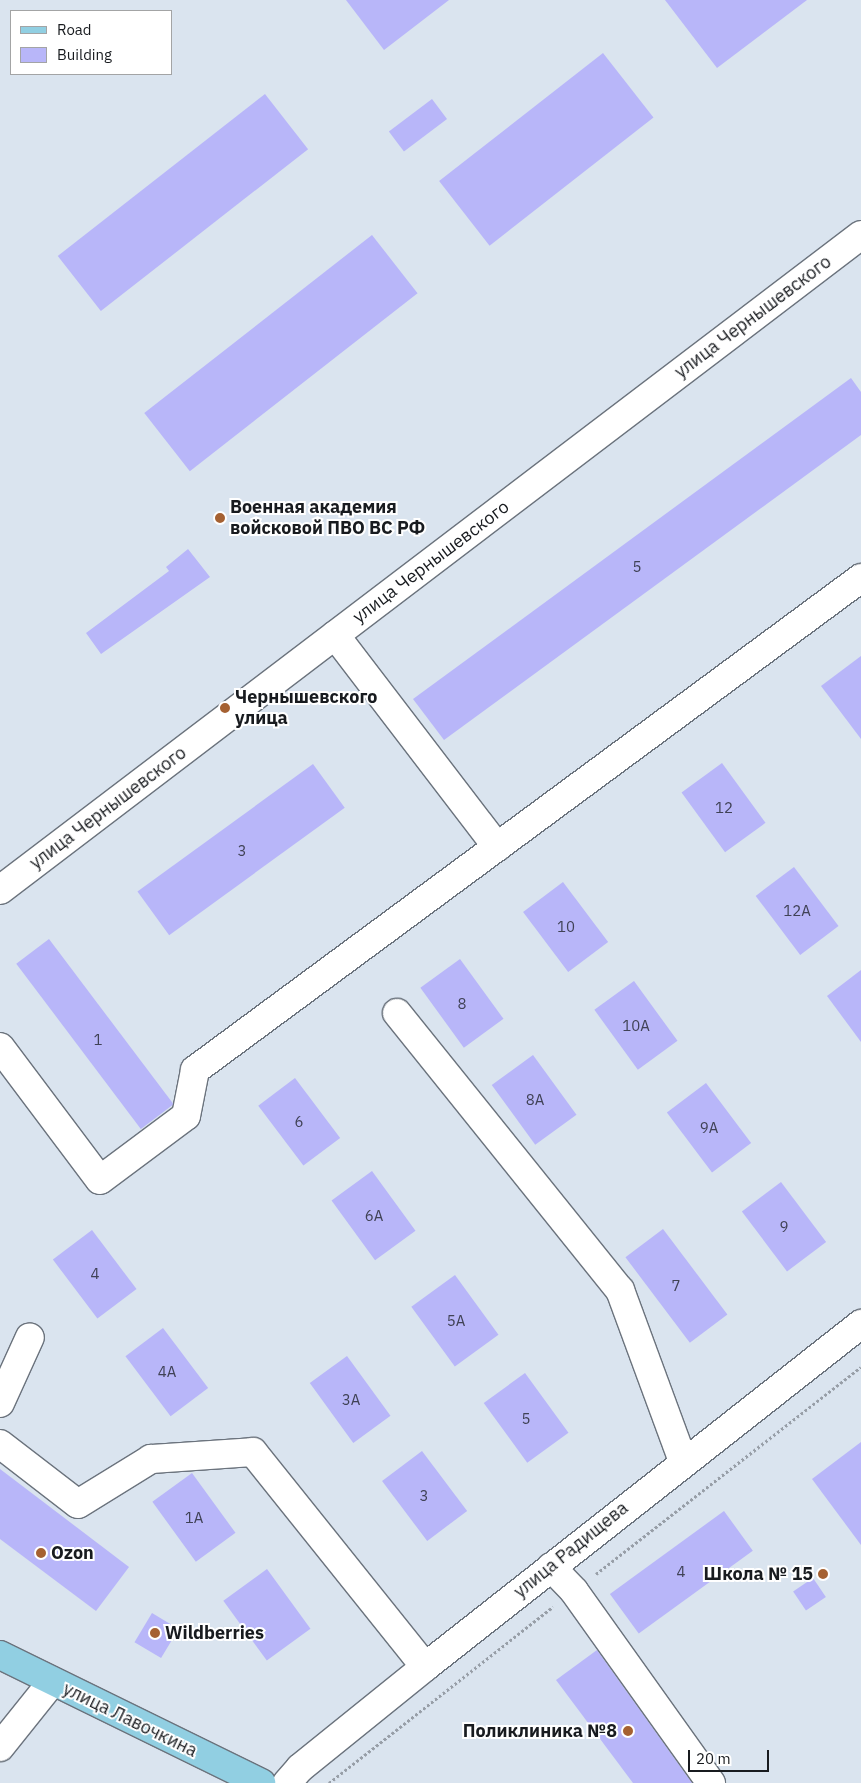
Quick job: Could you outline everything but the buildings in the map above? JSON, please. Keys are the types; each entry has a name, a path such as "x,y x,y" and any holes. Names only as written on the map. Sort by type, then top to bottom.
{"main road":[{"name":"улица Лавочкина","path":"0,1655 261,1783"}],"street":[{"name":"улица Чернышевского","path":"0,890 861,235"},
{"path":"4,1062 100,1180 186,1116 195,1070 861,578"},
{"path":"335,635 497,847"},
{"path":"398,1014 620,1290 683,1462"},
{"name":"улица Радищева","path":"287,1783 300,1768 424,1667 861,1324"},
{"path":"0,1403 30,1337"},
{"path":"0,1444 78,1504 151,1459 253,1452 424,1667"},
{"path":"551,1566 574,1591 711,1783"},
{"path":"0,1747 52,1682"}],"place":[{"name":"Военная академия войсковой ПВО ВС РФ","path":"220,518"},
{"name":"Чернышевского улица","path":"225,708"},
{"name":"Ozon","path":"41,1553"},
{"name":"Школа № 15","path":"823,1574"},
{"name":"Wildberries","path":"155,1633"},
{"name":"Поликлиника №8","path":"628,1731"}]}
